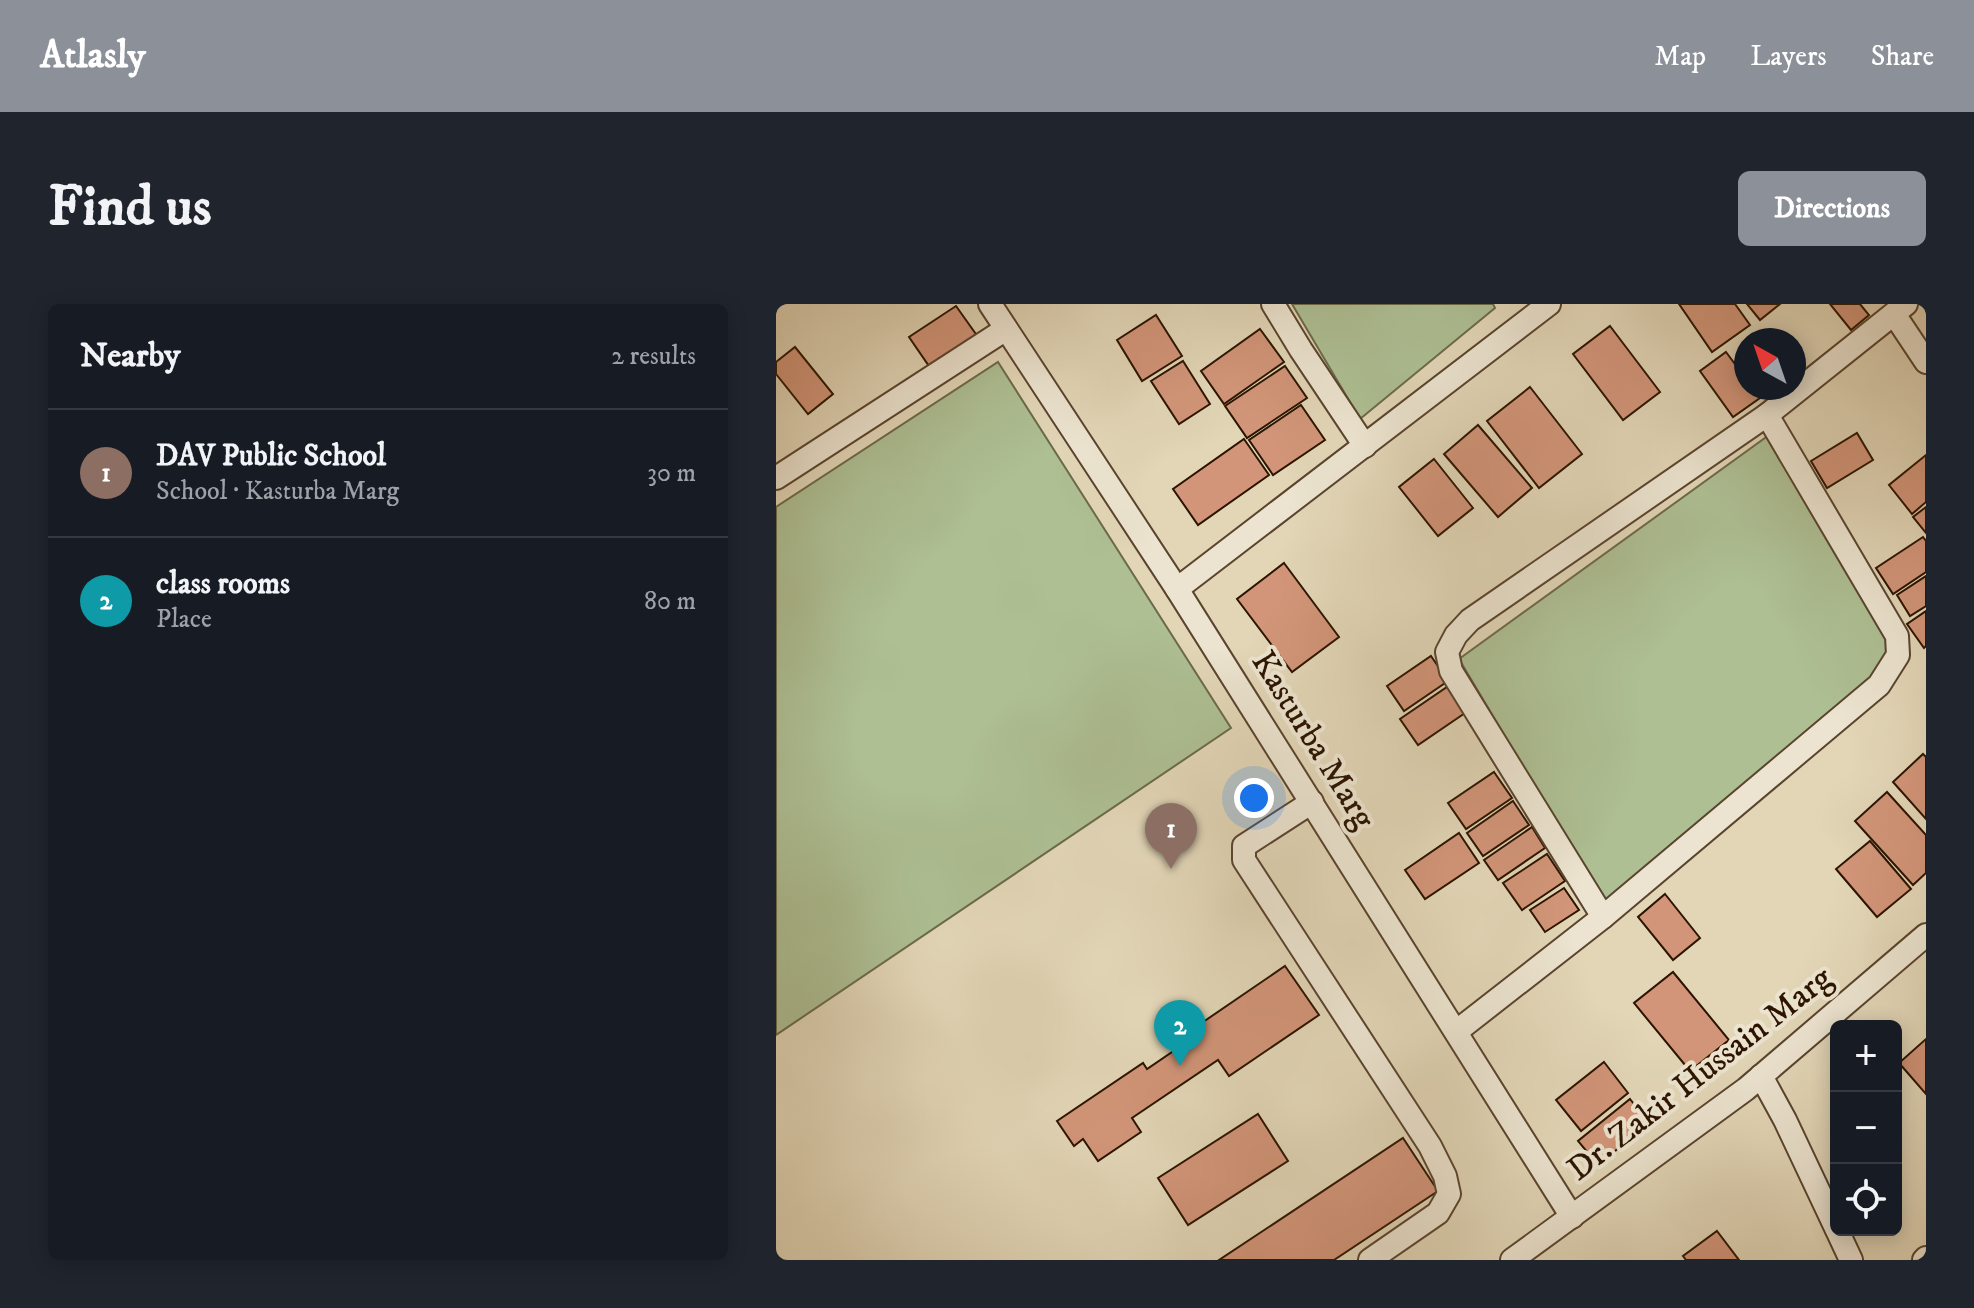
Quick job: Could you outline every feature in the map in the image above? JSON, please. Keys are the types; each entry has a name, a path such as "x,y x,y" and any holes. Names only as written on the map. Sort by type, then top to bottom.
{"street":[{"name":"Kasturba Marg","path":"990,304 1177,589 1572,1217"},
{"path":"1273,304 1365,446"},
{"path":"1177,589 1549,304"},
{"path":"1603,917 1451,671 1447,652 1456,635 1470,620 1767,415 1900,309 1926,362"},
{"path":"776,478 1006,329"},
{"path":"1457,1031 1603,917 1879,685 1898,655 1897,636 1767,415"},
{"path":"1312,802 1244,846 1244,860 1430,1146 1445,1176 1449,1194 1438,1213 1370,1260"},
{"name":"Dr. Zakir Hussain Marg","path":"1512,1260 1761,1076 1926,935"},
{"path":"1761,1076 1830,1214"},
{"path":"1840,1236 1851,1260"}],"green space":[{"path":"1292,304 1493,304 1495,308 1360,419"},
{"path":"998,362 1231,728 776,1035 776,507"},
{"path":"1776,430 1904,660 1603,902 1459,659"}],"building":[{"path":"1679,304 1735,304 1750,325 1734,328 1734,336 1712,352"},
{"path":"1747,304 1780,304 1760,320"},
{"path":"1830,304 1860,304 1869,315 1851,330"},
{"path":"956,306 978,337 931,369 909,337"},
{"path":"1156,315 1182,356 1142,381 1117,340"},
{"path":"1610,326 1660,392 1623,420 1573,354"},
{"path":"1260,329 1284,362 1224,404 1201,371"},
{"path":"795,347 833,394 808,414 776,374 776,362"},
{"path":"1726,352 1734,363 1734,400 1757,400 1733,417 1700,371"},
{"path":"1183,361 1210,404 1179,424 1151,381"},
{"path":"1285,366 1307,398 1247,438 1225,406"},
{"path":"1530,387 1582,454 1539,488 1487,421"},
{"path":"1301,405 1325,440 1273,475 1249,440"},
{"path":"1478,425 1532,488 1498,517 1444,454"},
{"path":"1857,433 1873,460 1827,488 1811,461"},
{"path":"1244,439 1269,475 1198,525 1173,489"},
{"path":"1926,455 1926,502 1912,514 1889,485"},
{"path":"1434,459 1473,508 1438,536 1399,487"},
{"path":"1926,507 1926,533 1913,517"},
{"path":"1923,537 1926,541 1926,572 1893,594 1876,568"},
{"path":"1284,563 1339,637 1292,672 1237,599"},
{"path":"1926,576 1926,606 1910,616 1897,595"},
{"path":"1926,611 1926,646 1924,648 1907,624"},
{"path":"1431,656 1448,681 1404,711 1387,686"},
{"path":"1447,687 1465,713 1418,745 1400,719"},
{"path":"1923,754 1926,757 1926,819 1893,782"},
{"path":"1494,772 1512,798 1466,829 1448,803"},
{"path":"1887,792 1926,835 1926,873 1913,885 1855,821"},
{"path":"1513,801 1529,825 1483,856 1467,833"},
{"path":"1532,827 1545,848 1498,880 1484,860"},
{"path":"1459,833 1479,863 1425,899 1405,870"},
{"path":"1870,841 1911,889 1877,917 1836,869"},
{"path":"1547,854 1565,881 1522,910 1503,883"},
{"path":"1564,888 1579,910 1545,932 1530,910"},
{"path":"1665,894 1700,938 1673,960 1638,917"},
{"path":"1285,966 1319,1015 1229,1076 1218,1060 1132,1118 1141,1132 1098,1161 1083,1139 1074,1146 1057,1121 1143,1063 1147,1069 1191,1039 1187,1033"},
{"path":"1673,972 1729,1040 1690,1071 1634,1003"},
{"path":"1926,1039 1926,1094 1902,1066 1902,1060"},
{"path":"1604,1062 1628,1093 1581,1131 1556,1100"},
{"path":"1630,1099 1649,1123 1598,1165 1578,1141"},
{"path":"1258,1114 1288,1161 1188,1225 1158,1178"},
{"path":"1403,1138 1438,1191 1334,1260 1219,1260"},
{"path":"1717,1231 1739,1260 1686,1260 1683,1256"}],"place":[{"name":"DAV Public School","path":"1171,869"},
{"name":"class rooms","path":"1180,1066"}]}
